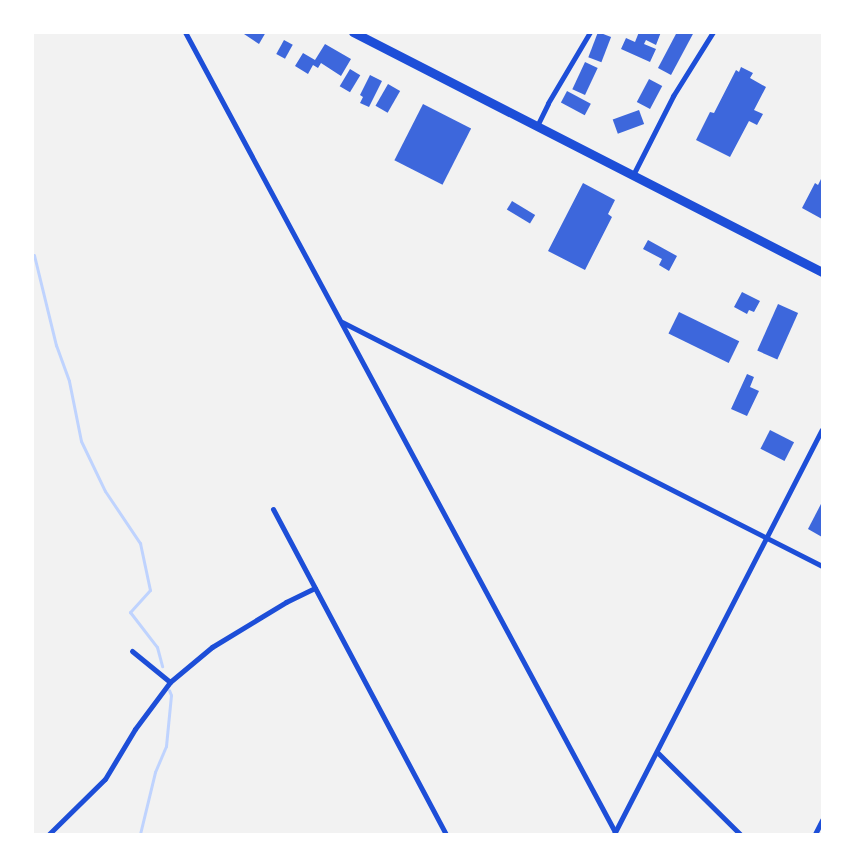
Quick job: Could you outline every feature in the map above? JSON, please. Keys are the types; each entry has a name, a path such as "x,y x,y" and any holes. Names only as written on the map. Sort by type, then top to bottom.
{"highway":[{"path":"353,32 822,272"}],"street":[{"path":"185,32 614,833"},
{"path":"537,126 548,103 590,32"},
{"path":"633,176 673,96 713,32"},
{"path":"342,322 767,536 822,566"},
{"path":"614,833 822,430"},
{"path":"273,509 446,834"},
{"path":"50,834 106,779 136,729 170,682 212,647 286,602 315,588"},
{"path":"132,651 170,682"},
{"path":"657,752 740,834"},
{"path":"815,834 822,820"}],"building":[{"path":"241,32 266,32 259,44"},
{"path":"598,32 611,37 601,62 588,57"},
{"path":"639,32 661,32 656,45 646,40 644,44 656,49 650,62 621,49 626,38 635,42"},
{"path":"677,32 694,32 671,75 658,68"},
{"path":"284,40 293,45 285,59 276,54"},
{"path":"325,44 351,59 341,76 321,63 318,68 313,65 308,74 295,66 303,53 315,60"},
{"path":"585,62 598,68 585,95 572,89"},
{"path":"741,67 753,73 750,78 766,87 754,110 763,114 757,125 749,121 730,157 696,140 710,112 714,113 736,70 739,72"},
{"path":"350,69 360,75 350,92 340,86"},
{"path":"370,75 382,81 369,107 360,103 363,97 360,95"},
{"path":"649,79 662,86 650,109 637,102"},
{"path":"388,84 400,91 388,113 376,106"},
{"path":"567,91 591,104 585,115 561,102"},
{"path":"423,104 471,129 443,185 394,160"},
{"path":"639,110 644,124 618,134 613,120"},
{"path":"822,177 822,219 802,208 815,183 818,185"},
{"path":"583,183 615,200 608,214 612,217 585,270 548,251"},
{"path":"512,201 535,215 530,223 507,210"},
{"path":"648,240 677,256 669,271 659,265 662,259 643,249"},
{"path":"742,292 760,301 754,312 749,310 747,314 734,307"},
{"path":"778,304 798,313 777,360 757,351"},
{"path":"679,312 739,341 729,363 668,334"},
{"path":"747,374 754,377 750,387 759,391 747,416 731,409"},
{"path":"770,430 794,442 785,461 760,449"},
{"path":"822,502 822,537 808,529"}],"waterway":[{"path":"34,255 56,345 69,381 81,441 105,491 140,543 150,590 130,612 157,647 162,666"},
{"path":"140,834 155,772 166,746 171,695 169,690"}]}
